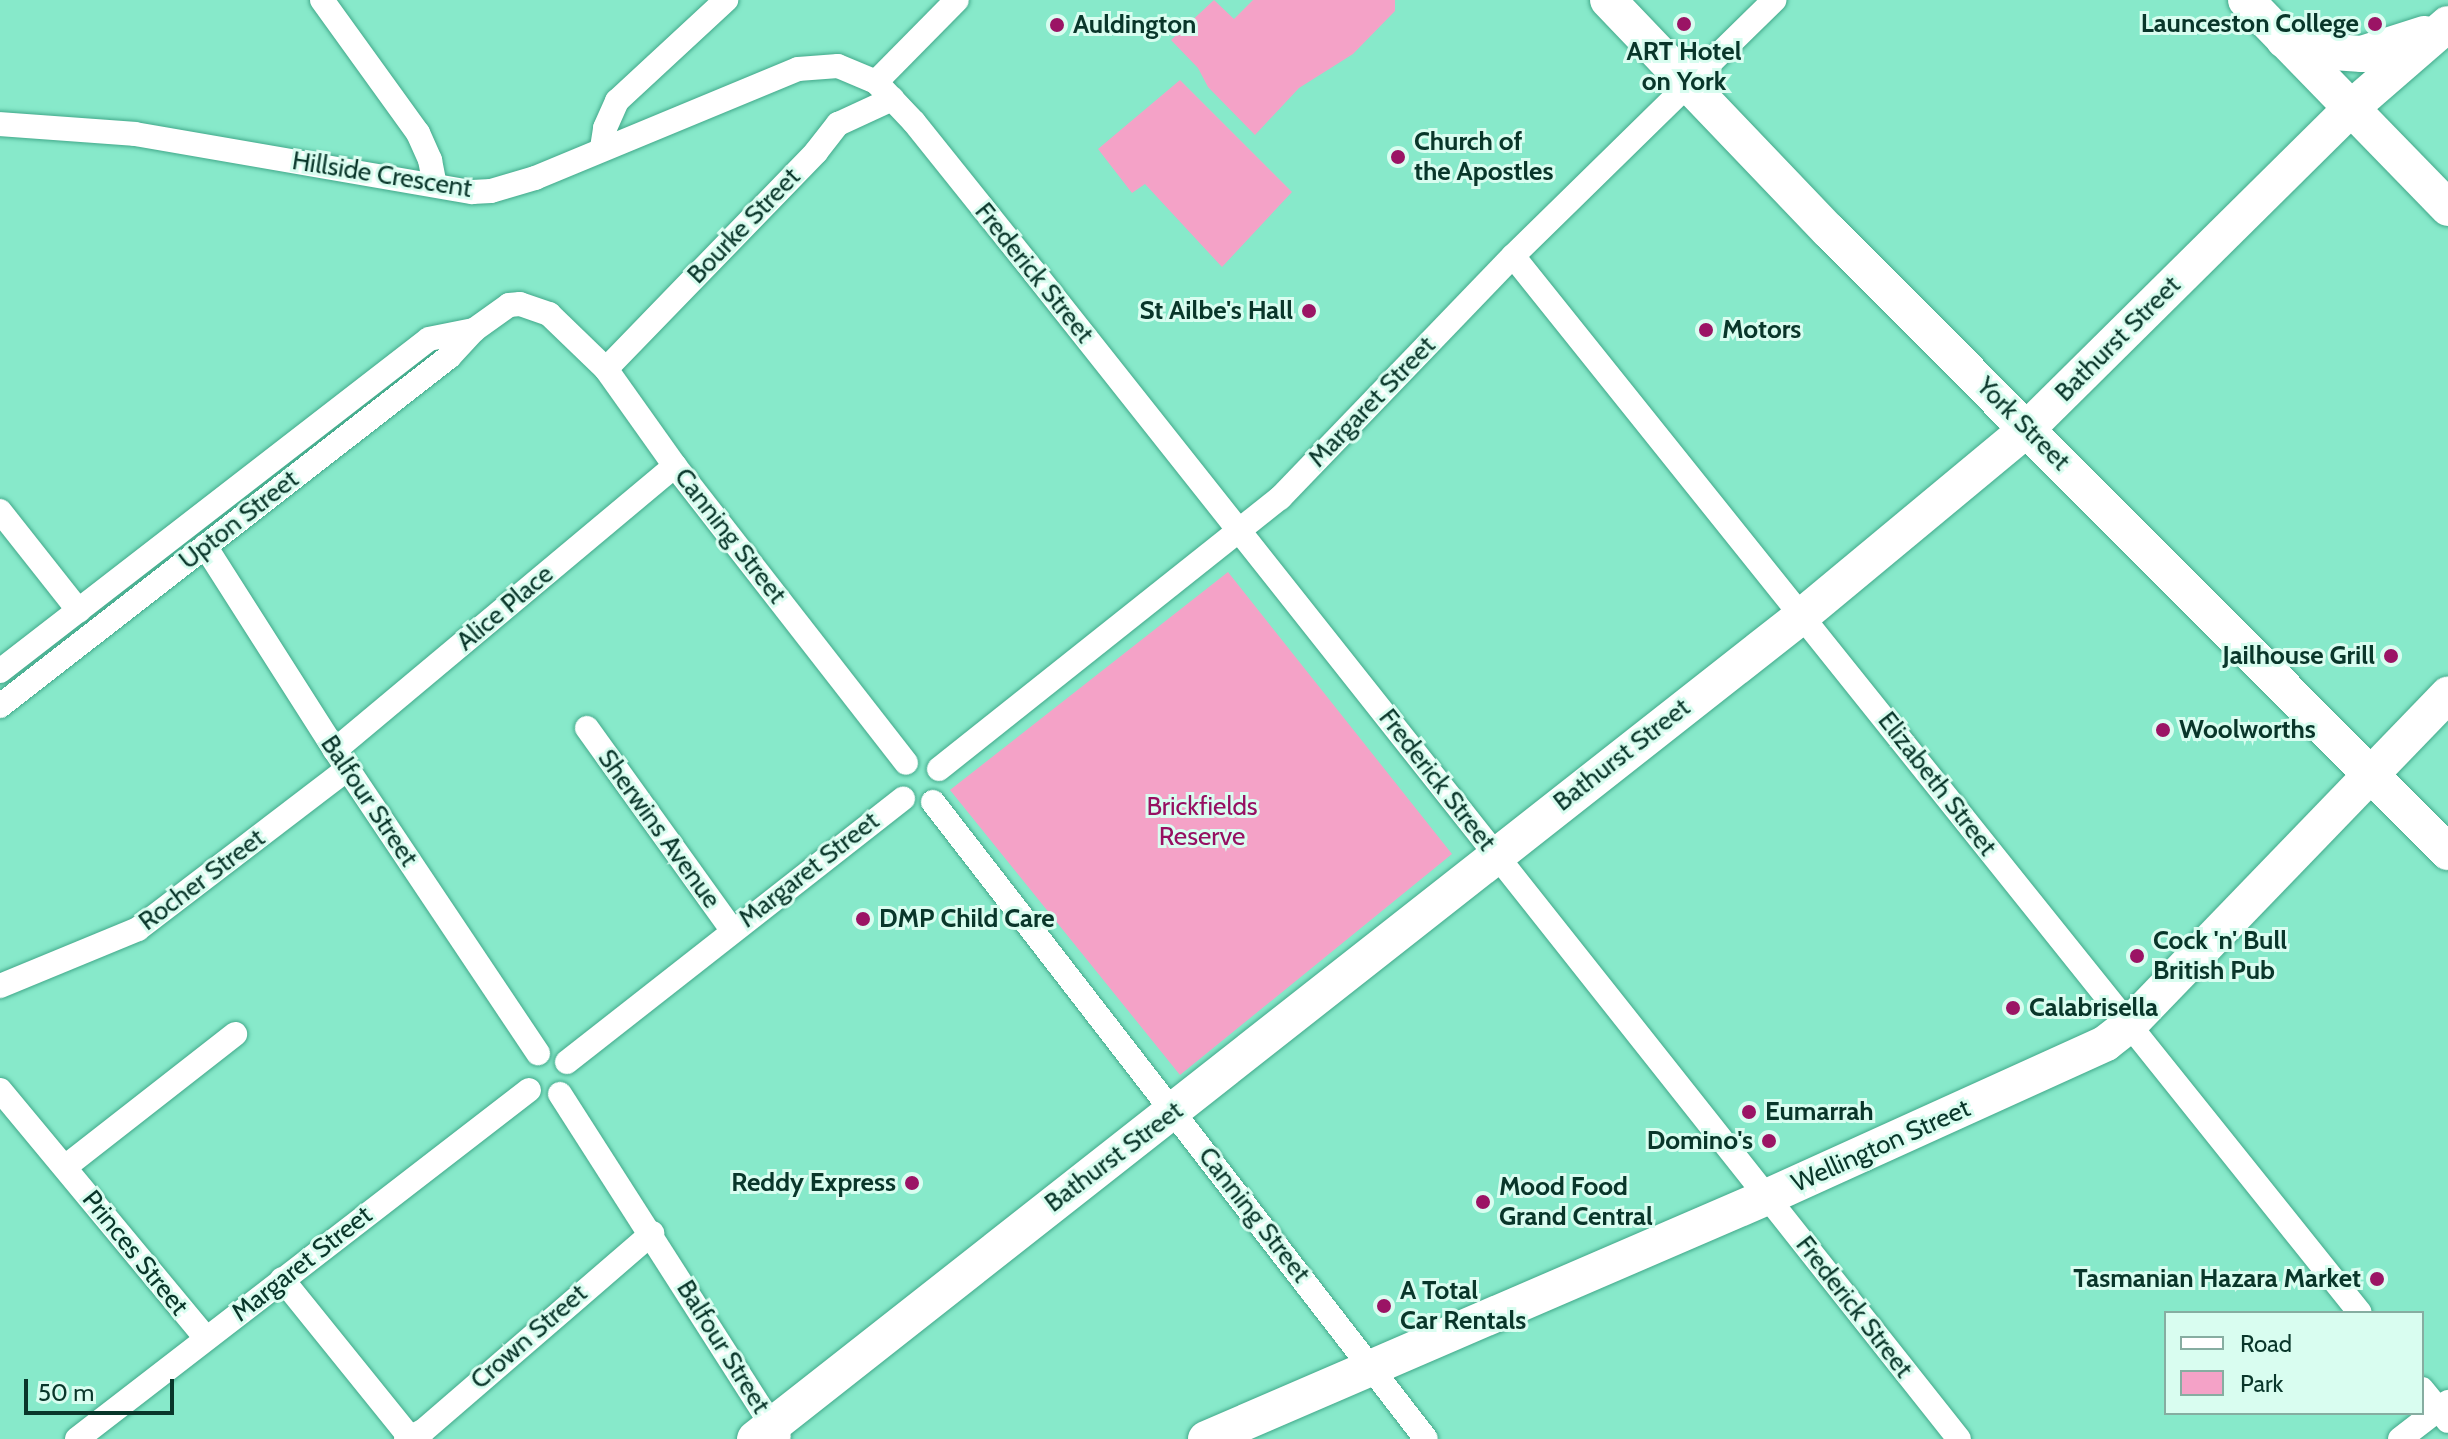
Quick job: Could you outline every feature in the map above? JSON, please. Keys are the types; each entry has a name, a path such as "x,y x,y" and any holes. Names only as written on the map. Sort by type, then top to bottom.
{"highway":[{"path":"2246,0 2448,208"},
{"name":"York Street","path":"1605,2 2448,852"},
{"path":"2282,39 2319,51 2362,54 2384,49 2448,24"},
{"name":"Bathurst Street","path":"770,1435 1013,1233 1174,1112 1495,854 1803,615 2028,428 2351,108 2448,24"},
{"name":"Wellington Street","path":"1206,1439 1767,1197 2106,1043 2130,1024 2448,695"}],"street":[{"path":"322,0 418,133 430,160 435,185"},
{"path":"602,148 605,128 617,101 726,0"},
{"name":"Bourke Street","path":"606,369 816,152 838,124 884,90 957,0"},
{"name":"Margaret Street","path":"939,769 1280,498 1513,256 1774,0"},
{"name":"Hillside Crescent","path":"0,124 135,134 472,192 491,191 535,178 798,69 838,66 884,90 914,122"},
{"name":"Frederick Street","path":"914,122 1959,1439"},
{"name":"Elizabeth Street","path":"1513,256 2358,1311"},
{"name":"Upton Street","path":"0,706 449,357 474,330 509,305 530,305 549,314"},
{"name":"Canning Street","path":"549,314 606,369 675,466 906,763"},
{"name":"Upton Street","path":"0,671 429,339 474,330"},
{"name":"Alice Place","path":"341,760 675,466"},
{"path":"0,511 79,611"},
{"name":"Balfour Street","path":"205,546 341,760 538,1053"},
{"path":"54,630 69,652"},
{"name":"Sherwins Avenue","path":"587,728 732,930"},
{"path":"920,759 939,769 942,790 933,802 921,807 903,799 896,784 906,763 920,759"},
{"name":"Rocher Street","path":"0,986 138,929 341,760"},
{"name":"Margaret Street","path":"567,1062 903,799"},
{"name":"Canning Street","path":"933,802 1426,1439"},
{"name":"Princes Street","path":"65,1167 235,1034"},
{"path":"538,1053 557,1053 567,1062 570,1076 560,1094 541,1098 529,1090 523,1069 538,1053"},
{"name":"Princes Street","path":"0,1090 206,1338"},
{"name":"Margaret Street","path":"77,1439 529,1090"},
{"name":"Balfour Street","path":"560,1094 652,1233 770,1435"},
{"name":"Crown Street","path":"409,1438 423,1431 652,1233"},
{"path":"282,1279 409,1438"},
{"path":"2400,1439 2445,1411 2424,1391"}],"green space":[{"path":"1214,0 1234,19 1253,0 1395,0 1395,11 1353,54 1299,88 1255,135 1208,87 1198,68 1171,40"},
{"path":"1180,80 1292,192 1222,267 1145,184 1132,193 1098,149"},
{"name":"Brickfields Reserve","path":"1228,572 1452,854 1180,1075 950,790"}],"place":[{"name":"ART Hotel on York","path":"1684,24"},
{"name":"Launceston College","path":"2375,24"},
{"name":"Auldington","path":"1057,25"},
{"name":"Church of the Apostles","path":"1398,157"},
{"name":"St Ailbe's Hall","path":"1309,311"},
{"name":"Motors","path":"1706,330"},
{"name":"Jailhouse Grill","path":"2391,656"},
{"name":"Woolworths","path":"2163,730"},
{"name":"DMP Child Care","path":"863,919"},
{"name":"Cock 'n' Bull British Pub","path":"2137,956"},
{"name":"Calabrisella","path":"2013,1008"},
{"name":"Eumarrah","path":"1749,1112"},
{"name":"Domino's","path":"1769,1141"},
{"name":"Reddy Express","path":"912,1183"},
{"name":"Mood Food Grand Central","path":"1483,1202"},
{"name":"Tasmanian Hazara Market","path":"2377,1279"},
{"name":"A Total Car Rentals","path":"1384,1306"}]}
